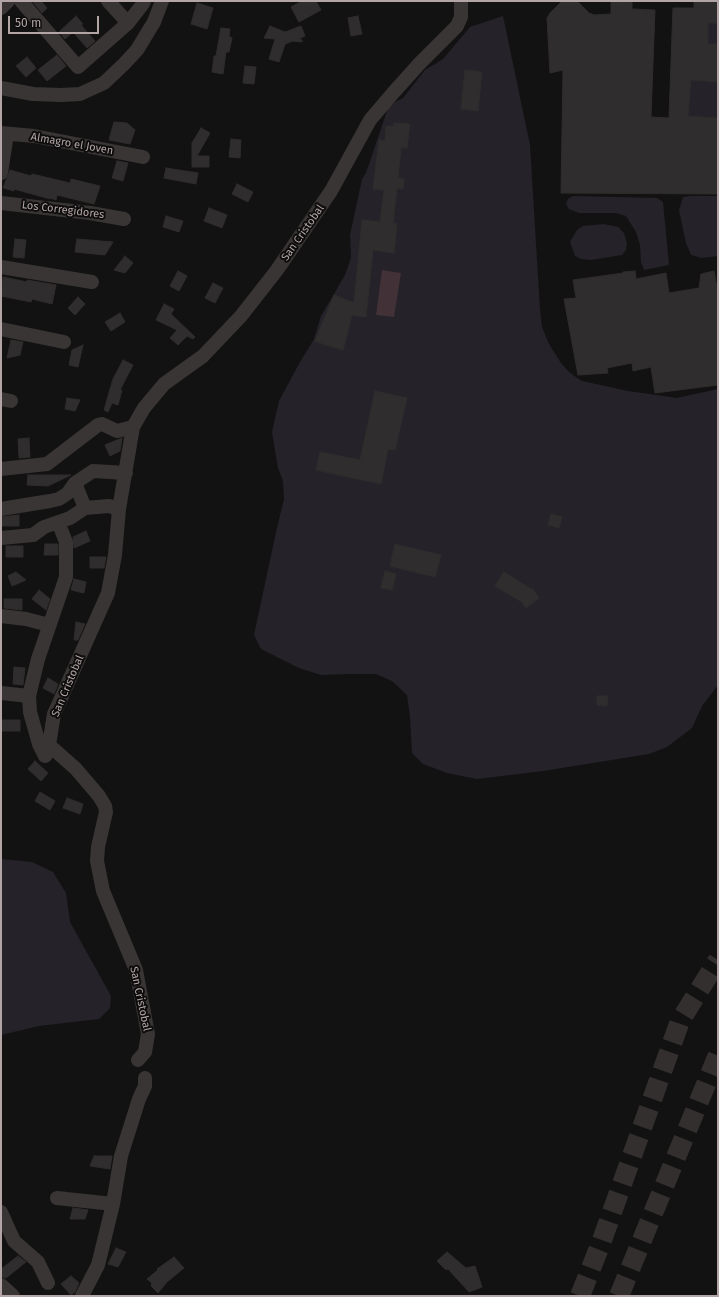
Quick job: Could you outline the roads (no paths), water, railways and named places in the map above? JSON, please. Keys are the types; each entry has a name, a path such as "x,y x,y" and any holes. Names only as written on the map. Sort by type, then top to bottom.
{"street":[{"path":"1,8 8,1"},
{"path":"21,1 78,67 128,23 144,1"},
{"path":"108,1 128,23"},
{"path":"1,88 33,94 61,95 80,94 104,83 137,50 154,22 162,1"},
{"name":"San Cristobal","path":"138,1060 145,1052 148,1034 136,970 103,891 97,861 98,847 106,812 105,806 99,796 76,769 49,745 54,714 108,593 115,555 119,510 126,473 126,459 133,427 144,408 164,384 203,356 241,316 277,270 331,191 370,120 420,63 458,26 461,17 461,1"},
{"path":"1,172 4,133"},
{"name":"Almagro el Joven","path":"4,133 34,136 143,157"},
{"name":"Los Corregidores","path":"1,203 90,213 124,219"},
{"path":"1,267 92,282"},
{"path":"1,329 64,342"},
{"path":"1,469 47,464 98,425 102,424 117,431 133,427"},
{"path":"1,509 59,499 68,493 75,483 93,471 126,473"},
{"path":"75,483 85,508"},
{"path":"1,538 33,535 44,526 70,518 85,508 109,506 119,510"},
{"path":"49,745 45,756 39,744 30,712 30,696 38,659 66,577 66,542 58,522"},
{"path":"1,616 26,619 49,625"},
{"path":"1,693 30,696"},
{"path":"80,1296 98,1265 113,1204 121,1156 144,1086 145,1078"},
{"path":"57,1198 113,1204"},
{"path":"1,1212 14,1241 38,1262 48,1283"},
{"path":"1,1285 13,1296"}],"tunnel":[{"path":"580,1296 601,1243 680,1021 718,960"},
{"path":"619,1296 718,1055"}]}
